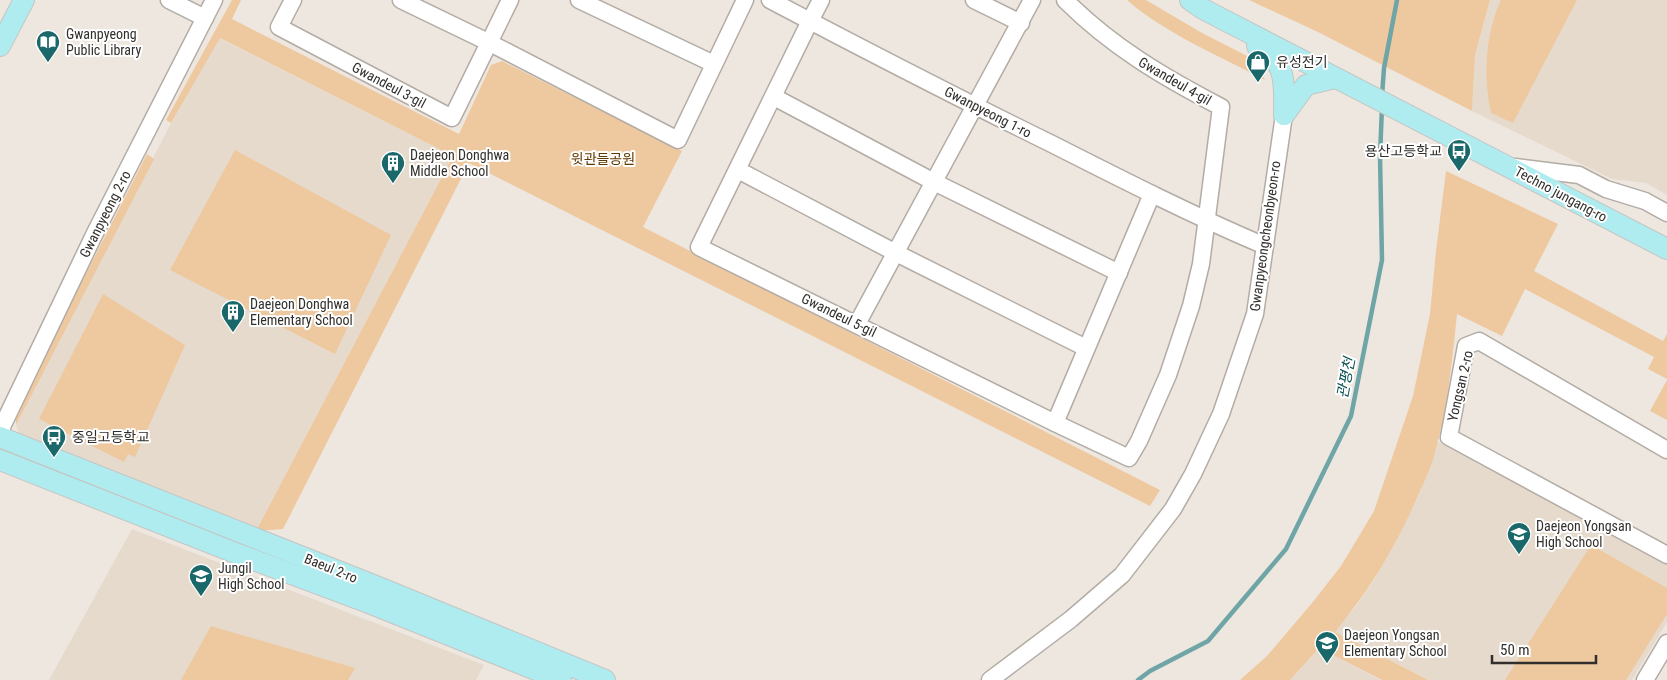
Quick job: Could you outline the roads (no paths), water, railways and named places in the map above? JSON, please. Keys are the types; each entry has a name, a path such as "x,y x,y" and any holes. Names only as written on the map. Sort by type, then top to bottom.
{"main road":[{"path":"0,46 24,0"},
{"path":"1190,0 1323,76"},
{"path":"1247,31 1250,42 1266,50 1280,66 1284,86 1284,115"},
{"path":"1284,115 1306,85 1323,76"},
{"name":"Techno jungang-ro","path":"1323,76 1456,138 1667,249"},
{"name":"Baeul 2-ro","path":"0,436 381,588 605,680"},
{"name":"Baeul 2-ro","path":"0,460 561,680"}],"street":[{"path":"169,0 204,18"},
{"name":"Gwanpyeong 2-ro","path":"0,431 100,224 214,0"},
{"name":"Gwandeul 3-gil","path":"293,0 279,27 452,118 490,43"},
{"path":"401,0 490,43 678,140 745,0"},
{"path":"490,43 510,0"},
{"path":"579,0 714,64"},
{"name":"Gwanpyeong 1-ro","path":"770,0 1207,222 1265,246"},
{"path":"810,21 821,0"},
{"path":"974,0 1021,23"},
{"path":"856,324 1032,0"},
{"name":"Gwandeul 4-gil","path":"1065,0 1126,52 1173,82 1221,107 1207,222"},
{"name":"Gwandeul 5-gil","path":"810,21 699,247 1129,458 1140,441 1168,375 1191,306 1201,264 1207,222"},
{"path":"774,97 934,182 1118,273"},
{"name":"Gwanpyeongcheonbyeon-ro","path":"990,680 1071,619 1122,575 1173,509 1202,456 1221,414 1255,314 1284,115"},
{"path":"1511,167 1579,175 1606,189 1645,201 1667,213"},
{"path":"738,170 896,253 1086,348"},
{"path":"1055,423 1152,194"},
{"name":"Yongsan 2-ro","path":"1667,450 1479,341 1466,346 1448,438 1667,554"},
{"path":"1645,680 1667,643"}],"waterway":[{"name":"관평천","path":"1382,96 1384,68 1397,0"},
{"name":"관평천","path":"1138,680 1150,671 1208,641 1286,549 1351,416 1382,260 1380,156 1382,107"}],"place":[{"name":"Gwanpyeong Public Library","path":"48,63"},
{"name":"유성전기","path":"1258,83"},
{"name":"용산고등학교","path":"1459,172"},
{"name":"Daejeon Donghwa Middle School","path":"393,184"},
{"name":"Daejeon Donghwa Elementary School","path":"233,333"},
{"name":"중일고등학교","path":"54,458"},
{"name":"Daejeon Yongsan High School","path":"1519,555"},
{"name":"Jungil High School","path":"201,597"},
{"name":"Daejeon Yongsan Elementary School","path":"1327,664"}],"park label":[{"name":"윗관들공원","path":"603,159"}]}
